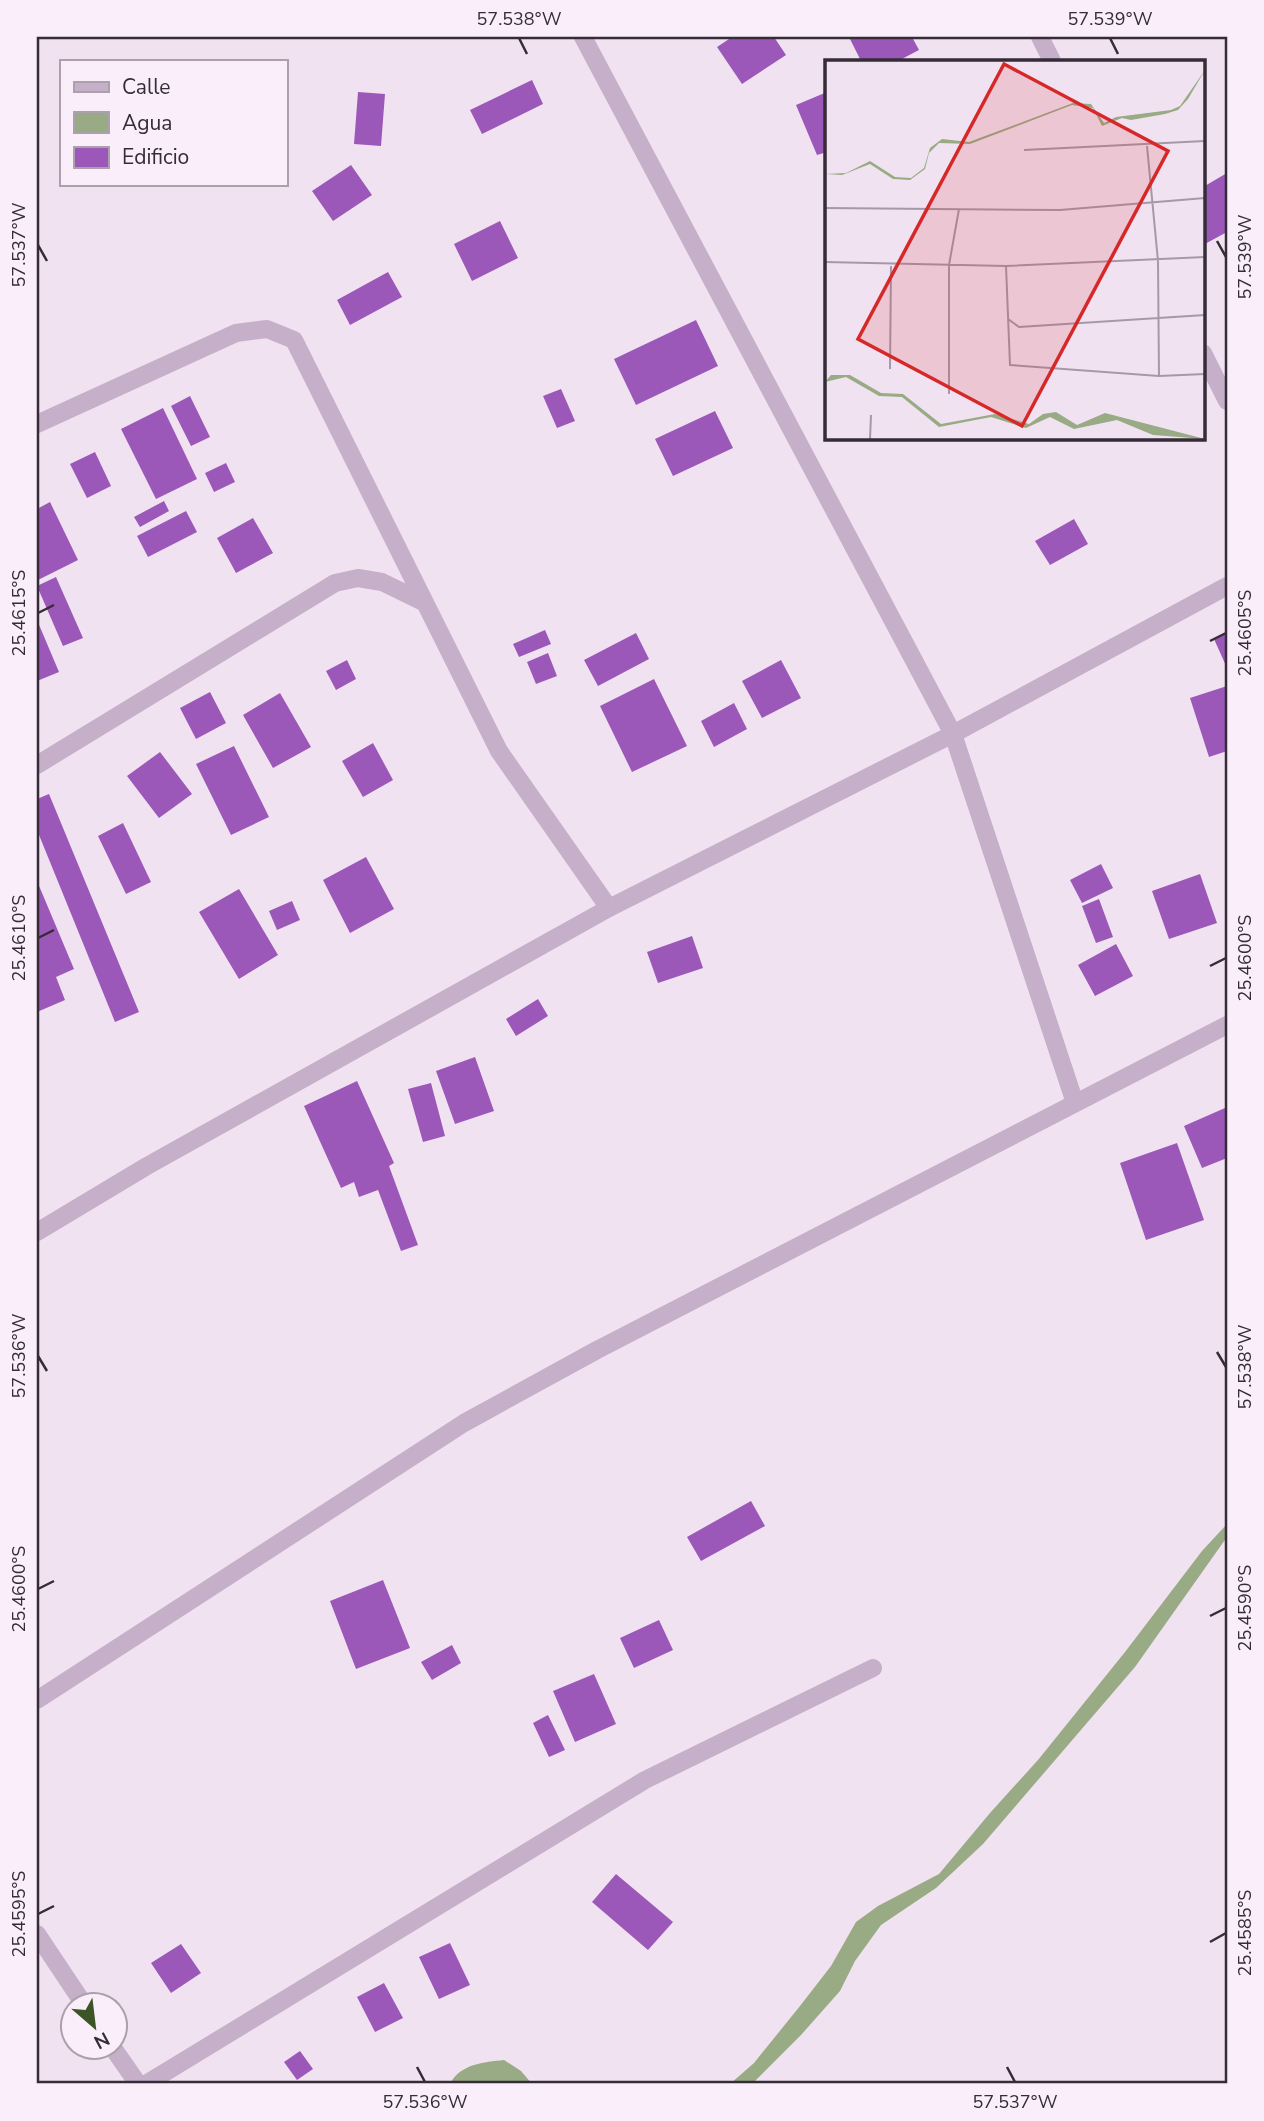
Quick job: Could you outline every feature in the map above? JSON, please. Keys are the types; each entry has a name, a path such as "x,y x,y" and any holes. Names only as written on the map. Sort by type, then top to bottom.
{"street":[{"path":"583,37 953,734 1075,1103"},
{"path":"1040,37 1052,60"},
{"path":"37,424 236,333 267,329 294,340 499,751 609,908"},
{"path":"1204,355 1227,401"},
{"path":"37,765 335,583 358,578 382,582 423,603"},
{"path":"37,1232 147,1166 609,908 953,734 1227,586"},
{"path":"37,1700 464,1423 597,1350 1227,1025"},
{"path":"146,2084 645,1780 873,1668"},
{"path":"37,1934 76,1992"},
{"path":"123,2062 138,2084"}],"water":[{"path":"1227,1524 1227,1537 1135,1667 983,1844 936,1888 881,1925 855,1961 840,1991 752,2084 730,2084 754,2063 800,2006 831,1966 856,1922 878,1906 939,1874 1038,1760 1202,1551"},
{"path":"504,2060 521,2071 532,2084 501,2084 488,2081 450,2084 454,2077 466,2068"}],"building":[{"path":"732,37 774,37 786,55 742,84 717,47"},
{"path":"849,37 912,37 919,50 900,60 860,60"},
{"path":"532,80 543,104 482,134 470,110"},
{"path":"358,92 385,94 381,146 354,144"},
{"path":"825,93 825,153 817,155 796,105"},
{"path":"351,165 372,195 333,221 312,191"},
{"path":"1227,173 1227,232 1204,244 1204,186"},
{"path":"500,221 518,258 472,281 454,244"},
{"path":"388,272 402,297 350,325 337,300"},
{"path":"696,320 718,366 636,405 614,359"},
{"path":"561,389 575,421 557,428 543,396"},
{"path":"190,396 210,437 191,446 171,406"},
{"path":"163,408 197,479 156,499 121,429"},
{"path":"715,411 733,448 673,476 655,439"},
{"path":"95,452 111,486 87,498 70,464"},
{"path":"226,463 235,482 214,492 205,473"},
{"path":"164,501 169,511 140,527 134,517"},
{"path":"50,502 78,560 38,580 37,509"},
{"path":"186,511 197,532 148,557 137,536"},
{"path":"253,518 273,553 236,573 217,538"},
{"path":"1074,519 1088,544 1050,565 1035,541"},
{"path":"56,577 83,638 63,646 37,586"},
{"path":"37,620 59,672 37,681"},
{"path":"545,630 551,644 519,657 513,644"},
{"path":"636,633 649,659 598,686 584,660"},
{"path":"1227,633 1227,668 1214,639"},
{"path":"548,653 557,676 536,684 527,662"},
{"path":"347,660 356,679 336,690 326,671"},
{"path":"781,660 801,698 762,718 742,681"},
{"path":"654,679 687,746 632,772 600,706"},
{"path":"1227,686 1227,751 1209,757 1190,698"},
{"path":"210,692 226,723 196,739 180,708"},
{"path":"280,693 311,747 273,768 243,715"},
{"path":"734,703 747,729 714,747 701,721"},
{"path":"373,743 393,780 363,797 342,761"},
{"path":"234,746 269,817 231,835 196,764"},
{"path":"160,752 192,794 159,818 127,776"},
{"path":"49,794 139,1012 115,1022 37,830 37,799"},
{"path":"123,823 151,882 126,894 98,836"},
{"path":"366,857 394,909 350,933 323,880"},
{"path":"1101,864 1113,888 1082,903 1070,880"},
{"path":"1200,874 1217,923 1169,939 1152,891"},
{"path":"37,881 74,969 56,977 65,1000 37,1012"},
{"path":"239,889 278,955 239,979 199,912"},
{"path":"1099,899 1113,937 1096,943 1082,906"},
{"path":"292,901 300,920 277,930 269,911"},
{"path":"692,936 703,968 658,983 647,952"},
{"path":"1116,944 1133,976 1095,996 1078,965"},
{"path":"538,999 548,1016 516,1036 506,1019"},
{"path":"475,1057 494,1111 455,1124 436,1071"},
{"path":"357,1081 394,1163 389,1166 418,1245 401,1251 378,1190 359,1197 354,1182 341,1188 304,1106"},
{"path":"431,1083 445,1136 423,1142 408,1089"},
{"path":"1225,1108 1227,1158 1202,1168 1184,1126"},
{"path":"1177,1143 1204,1220 1146,1240 1120,1163"},
{"path":"751,1501 765,1526 701,1561 687,1537"},
{"path":"383,1580 410,1648 356,1669 330,1601"},
{"path":"659,1620 673,1650 634,1668 620,1638"},
{"path":"452,1645 461,1663 432,1680 421,1662"},
{"path":"594,1674 616,1724 575,1742 553,1691"},
{"path":"548,1715 565,1750 549,1757 533,1723"},
{"path":"616,1874 673,1922 648,1950 592,1902"},
{"path":"450,1943 470,1985 439,1999 419,1957"},
{"path":"181,1944 201,1973 171,1993 151,1963"},
{"path":"384,1983 403,2018 375,2032 357,1997"},
{"path":"300,2051 313,2069 297,2080 284,2062"}]}
